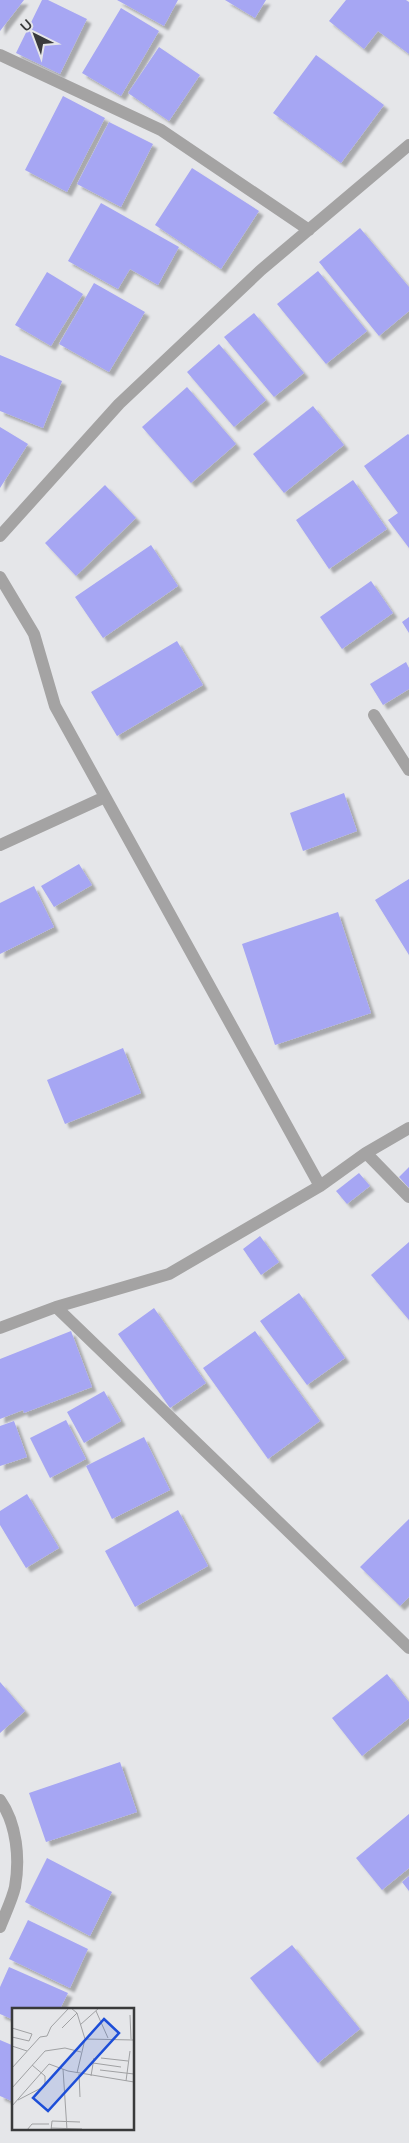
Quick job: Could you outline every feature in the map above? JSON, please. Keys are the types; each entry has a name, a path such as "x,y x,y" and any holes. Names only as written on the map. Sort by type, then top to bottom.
{"street":[{"path":"0,55 161,130 309,230"},
{"path":"0,536 119,404 261,270 409,145"},
{"path":"0,576 34,634 54,706 320,1186"},
{"path":"374,715 409,770"},
{"path":"0,845 105,798"},
{"path":"0,1328 56,1307 169,1274 320,1186 366,1153 409,1128"},
{"path":"366,1153 409,1198"},
{"path":"56,1307 409,1648"},
{"path":"0,1800 6,1810 17,1848 15,1888 0,1927"}],"building":[{"path":"0,0 24,0 0,31"},
{"path":"42,0 48,0 87,19 60,74 16,53"},
{"path":"117,0 178,0 164,26"},
{"path":"225,0 266,0 255,18"},
{"path":"346,0 406,0 409,2 409,54 378,31 364,49 329,21"},
{"path":"121,8 159,31 121,96 82,73"},
{"path":"159,47 200,75 169,121 128,93"},
{"path":"316,55 384,105 341,163 273,113"},
{"path":"63,96 105,118 67,192 25,170"},
{"path":"109,122 153,144 121,207 77,184"},
{"path":"192,168 259,211 221,269 155,225"},
{"path":"101,203 179,247 158,285 130,269 118,289 68,261"},
{"path":"360,228 409,287 409,311 379,336 319,262"},
{"path":"318,271 367,331 326,364 277,304"},
{"path":"47,272 83,294 51,346 15,325"},
{"path":"94,283 145,312 109,372 59,344"},
{"path":"254,313 304,373 274,397 224,337"},
{"path":"219,344 266,400 234,427 187,372"},
{"path":"0,355 62,381 43,428 0,411"},
{"path":"187,387 236,444 191,483 142,427"},
{"path":"313,406 344,445 284,493 253,454"},
{"path":"0,427 28,444 0,488"},
{"path":"408,434 409,548 388,520 398,513 364,466"},
{"path":"353,480 387,529 329,569 296,520"},
{"path":"105,485 136,518 76,576 45,543"},
{"path":"151,545 178,586 103,638 75,597"},
{"path":"371,581 393,613 342,649 320,617"},
{"path":"409,617 409,633 402,622"},
{"path":"177,641 203,685 117,736 91,692"},
{"path":"406,662 409,668 409,689 383,705 370,684"},
{"path":"344,793 357,831 303,851 290,813"},
{"path":"79,864 92,885 54,907 41,886"},
{"path":"409,879 409,955 375,900"},
{"path":"34,886 54,927 0,954 0,903"},
{"path":"338,912 371,1013 275,1045 242,944"},
{"path":"123,1048 141,1093 65,1124 47,1080"},
{"path":"409,1167 409,1188 399,1177"},
{"path":"359,1173 370,1186 347,1204 336,1191"},
{"path":"260,1236 279,1262 261,1275 243,1249"},
{"path":"409,1242 409,1320 371,1275"},
{"path":"299,1293 345,1358 307,1385 260,1321"},
{"path":"154,1308 206,1383 170,1408 118,1334"},
{"path":"71,1331 92,1387 24,1413 23,1410 0,1419 0,1359"},
{"path":"255,1331 320,1421 268,1459 203,1368"},
{"path":"104,1391 121,1421 84,1443 67,1412"},
{"path":"66,1420 86,1459 50,1478 30,1438"},
{"path":"14,1421 27,1457 0,1466 0,1426"},
{"path":"144,1437 170,1490 112,1519 86,1466"},
{"path":"27,1494 59,1548 26,1568 0,1525 0,1511"},
{"path":"178,1510 208,1566 135,1607 105,1551"},
{"path":"409,1519 409,1597 400,1606 360,1567"},
{"path":"387,1674 409,1702 409,1718 362,1756 332,1718"},
{"path":"0,1682 25,1711 0,1733"},
{"path":"120,1762 137,1812 46,1842 29,1793"},
{"path":"409,1814 409,1868 382,1890 356,1858"},
{"path":"47,1858 112,1892 90,1936 25,1902"},
{"path":"409,1876 409,1891 402,1882"},
{"path":"28,1920 88,1949 70,1988 9,1959"},
{"path":"292,1945 360,2029 318,2063 250,1978"},
{"path":"9,1967 68,1993 60,2008 12,2008 12,2019 0,2014 0,1987"},
{"path":"0,2040 12,2045 12,2101 0,2096"}]}
